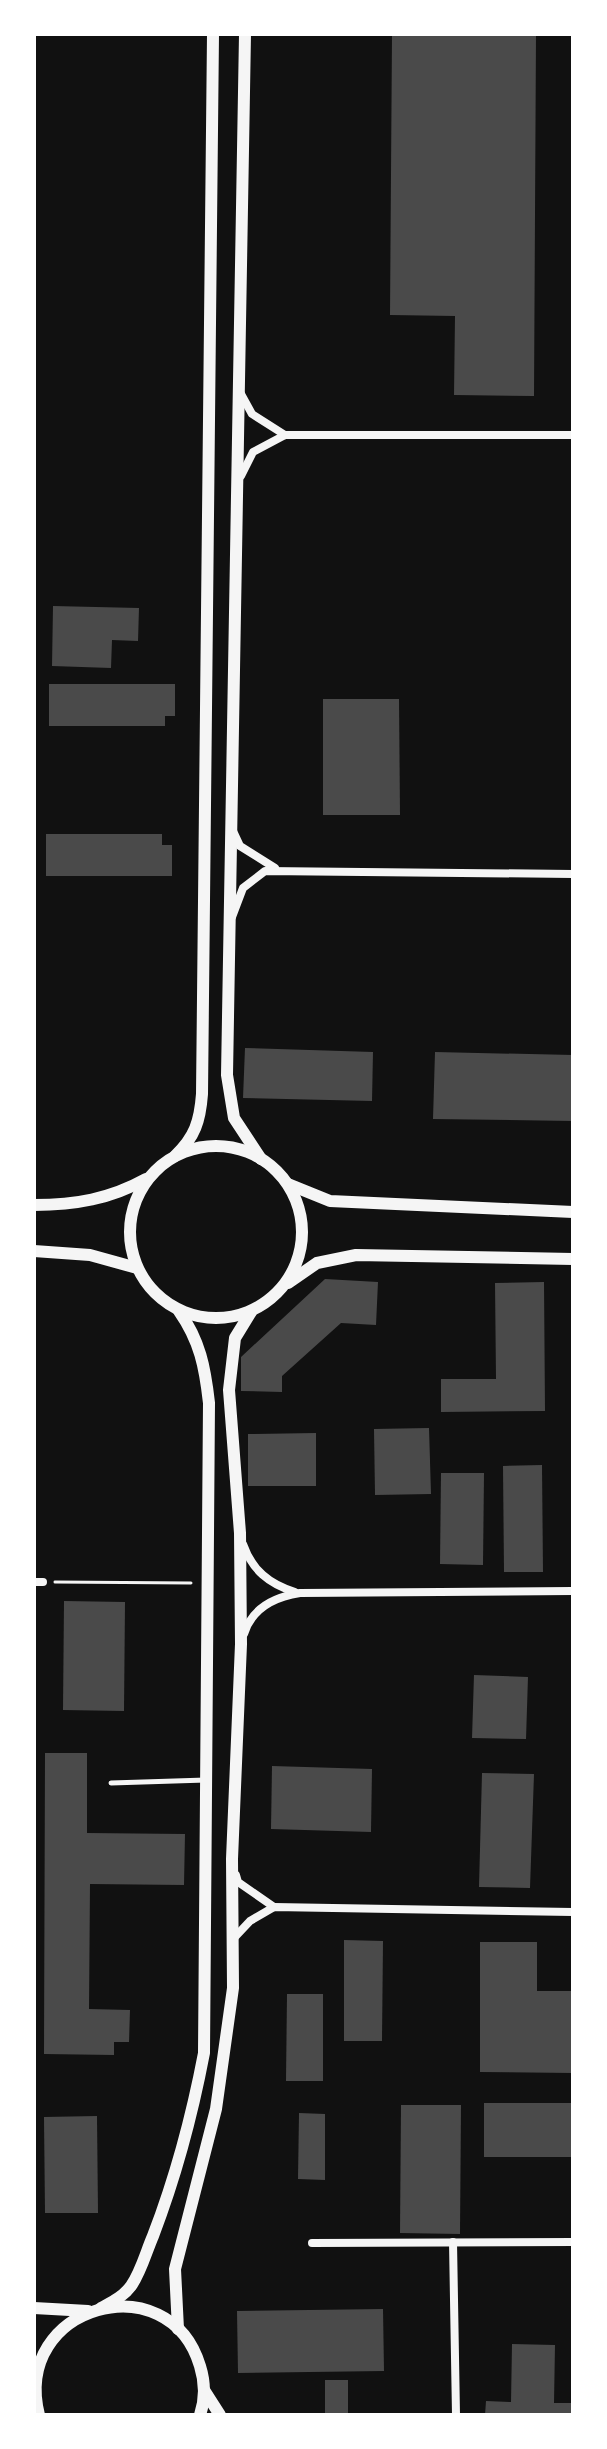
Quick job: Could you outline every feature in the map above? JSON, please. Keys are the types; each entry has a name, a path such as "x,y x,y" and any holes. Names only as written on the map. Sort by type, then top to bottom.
{"street":[{"path":"34,1205 101,1199 149,1177 191,1140 197,1128 202,1094 213,34"},
{"path":"245,34 230,1099 241,1133 261,1159 288,1184 298,1204 302,1245 286,1284"},
{"path":"238,387 252,414 285,435"},
{"path":"237,489 244,465 253,452 285,435 573,435"},
{"path":"232,829 240,846 249,854 280,870"},
{"path":"231,922 243,888 265,871 573,874"},
{"path":"175,1156 196,1148 219,1146 241,1149 261,1159"},
{"path":"39,2415 35,2389 41,2361 56,2334 118,2299 130,2287 141,2266 172,2186 193,2112 204,2053 207,1389 196,1335 179,1311 147,1286 130,1245 130,1221 136,1198 149,1177"},
{"path":"288,1184 330,1201 573,1212"},
{"path":"34,1251 90,1255 137,1268"},
{"path":"233,1988 232,1859 241,1644 240,1533 230,1368 235,1338 251,1312 317,1263 356,1255 573,1259"},
{"path":"179,1311 203,1318 227,1319 251,1312"},
{"path":"240,1533 258,1572 280,1587 300,1593"},
{"path":"241,1644 248,1621 259,1609 274,1599 300,1593 573,1591"},
{"path":"232,1859 238,1882 274,1907 573,1912"},
{"path":"178,2329 175,2269 216,2109 233,1988 234,1936 274,1907"},
{"path":"453,2242 456,2415"},
{"path":"312,2243 573,2242"},
{"path":"34,2308 128,2306 155,2313 178,2329 197,2357 204,2390 220,2415"},
{"path":"200,2415 204,2390"}],"lane":[{"path":"111,1783 206,1780"}],"path":[{"path":"38,1582 207,1583"}],"building":[{"path":"392,34 536,34 534,396 454,395 455,316 390,315"},
{"path":"53,606 139,608 138,641 112,640 111,668 52,666"},
{"path":"49,684 175,684 175,716 165,716 165,726 49,726"},
{"path":"323,699 399,699 400,815 323,815"},
{"path":"46,834 162,834 162,845 172,845 172,876 46,876"},
{"path":"245,1048 373,1052 372,1101 243,1098"},
{"path":"435,1052 573,1055 573,1121 433,1119"},
{"path":"325,1279 378,1282 376,1325 341,1323 282,1376 282,1392 241,1391 241,1357"},
{"path":"544,1282 545,1411 441,1412 441,1379 496,1379 495,1283"},
{"path":"429,1428 431,1494 375,1495 374,1429"},
{"path":"316,1433 316,1486 248,1486 248,1434"},
{"path":"542,1465 543,1572 504,1572 503,1466"},
{"path":"441,1473 484,1473 483,1565 440,1564"},
{"path":"64,1601 125,1602 124,1711 63,1710"},
{"path":"474,1675 528,1677 526,1739 472,1738"},
{"path":"45,1753 87,1753 87,1833 185,1834 184,1885 90,1884 89,2009 130,2010 129,2042 114,2042 114,2055 44,2054"},
{"path":"272,1766 372,1769 371,1832 271,1829"},
{"path":"482,1773 534,1774 530,1888 479,1887"},
{"path":"344,1940 383,1941 382,2041 344,2041"},
{"path":"480,1942 537,1942 537,1991 573,1991 573,2073 480,2072"},
{"path":"287,1994 323,1994 323,2081 286,2081"},
{"path":"484,2103 573,2103 573,2157 484,2157"},
{"path":"401,2105 461,2105 460,2234 400,2233"},
{"path":"299,2113 325,2114 325,2180 298,2179"},
{"path":"97,2116 98,2213 45,2213 44,2117"},
{"path":"383,2309 384,2371 238,2373 237,2311"},
{"path":"512,2344 555,2345 554,2403 573,2403 573,2415 485,2415 486,2401 511,2402"},
{"path":"325,2380 348,2380 348,2415 325,2415"}]}
